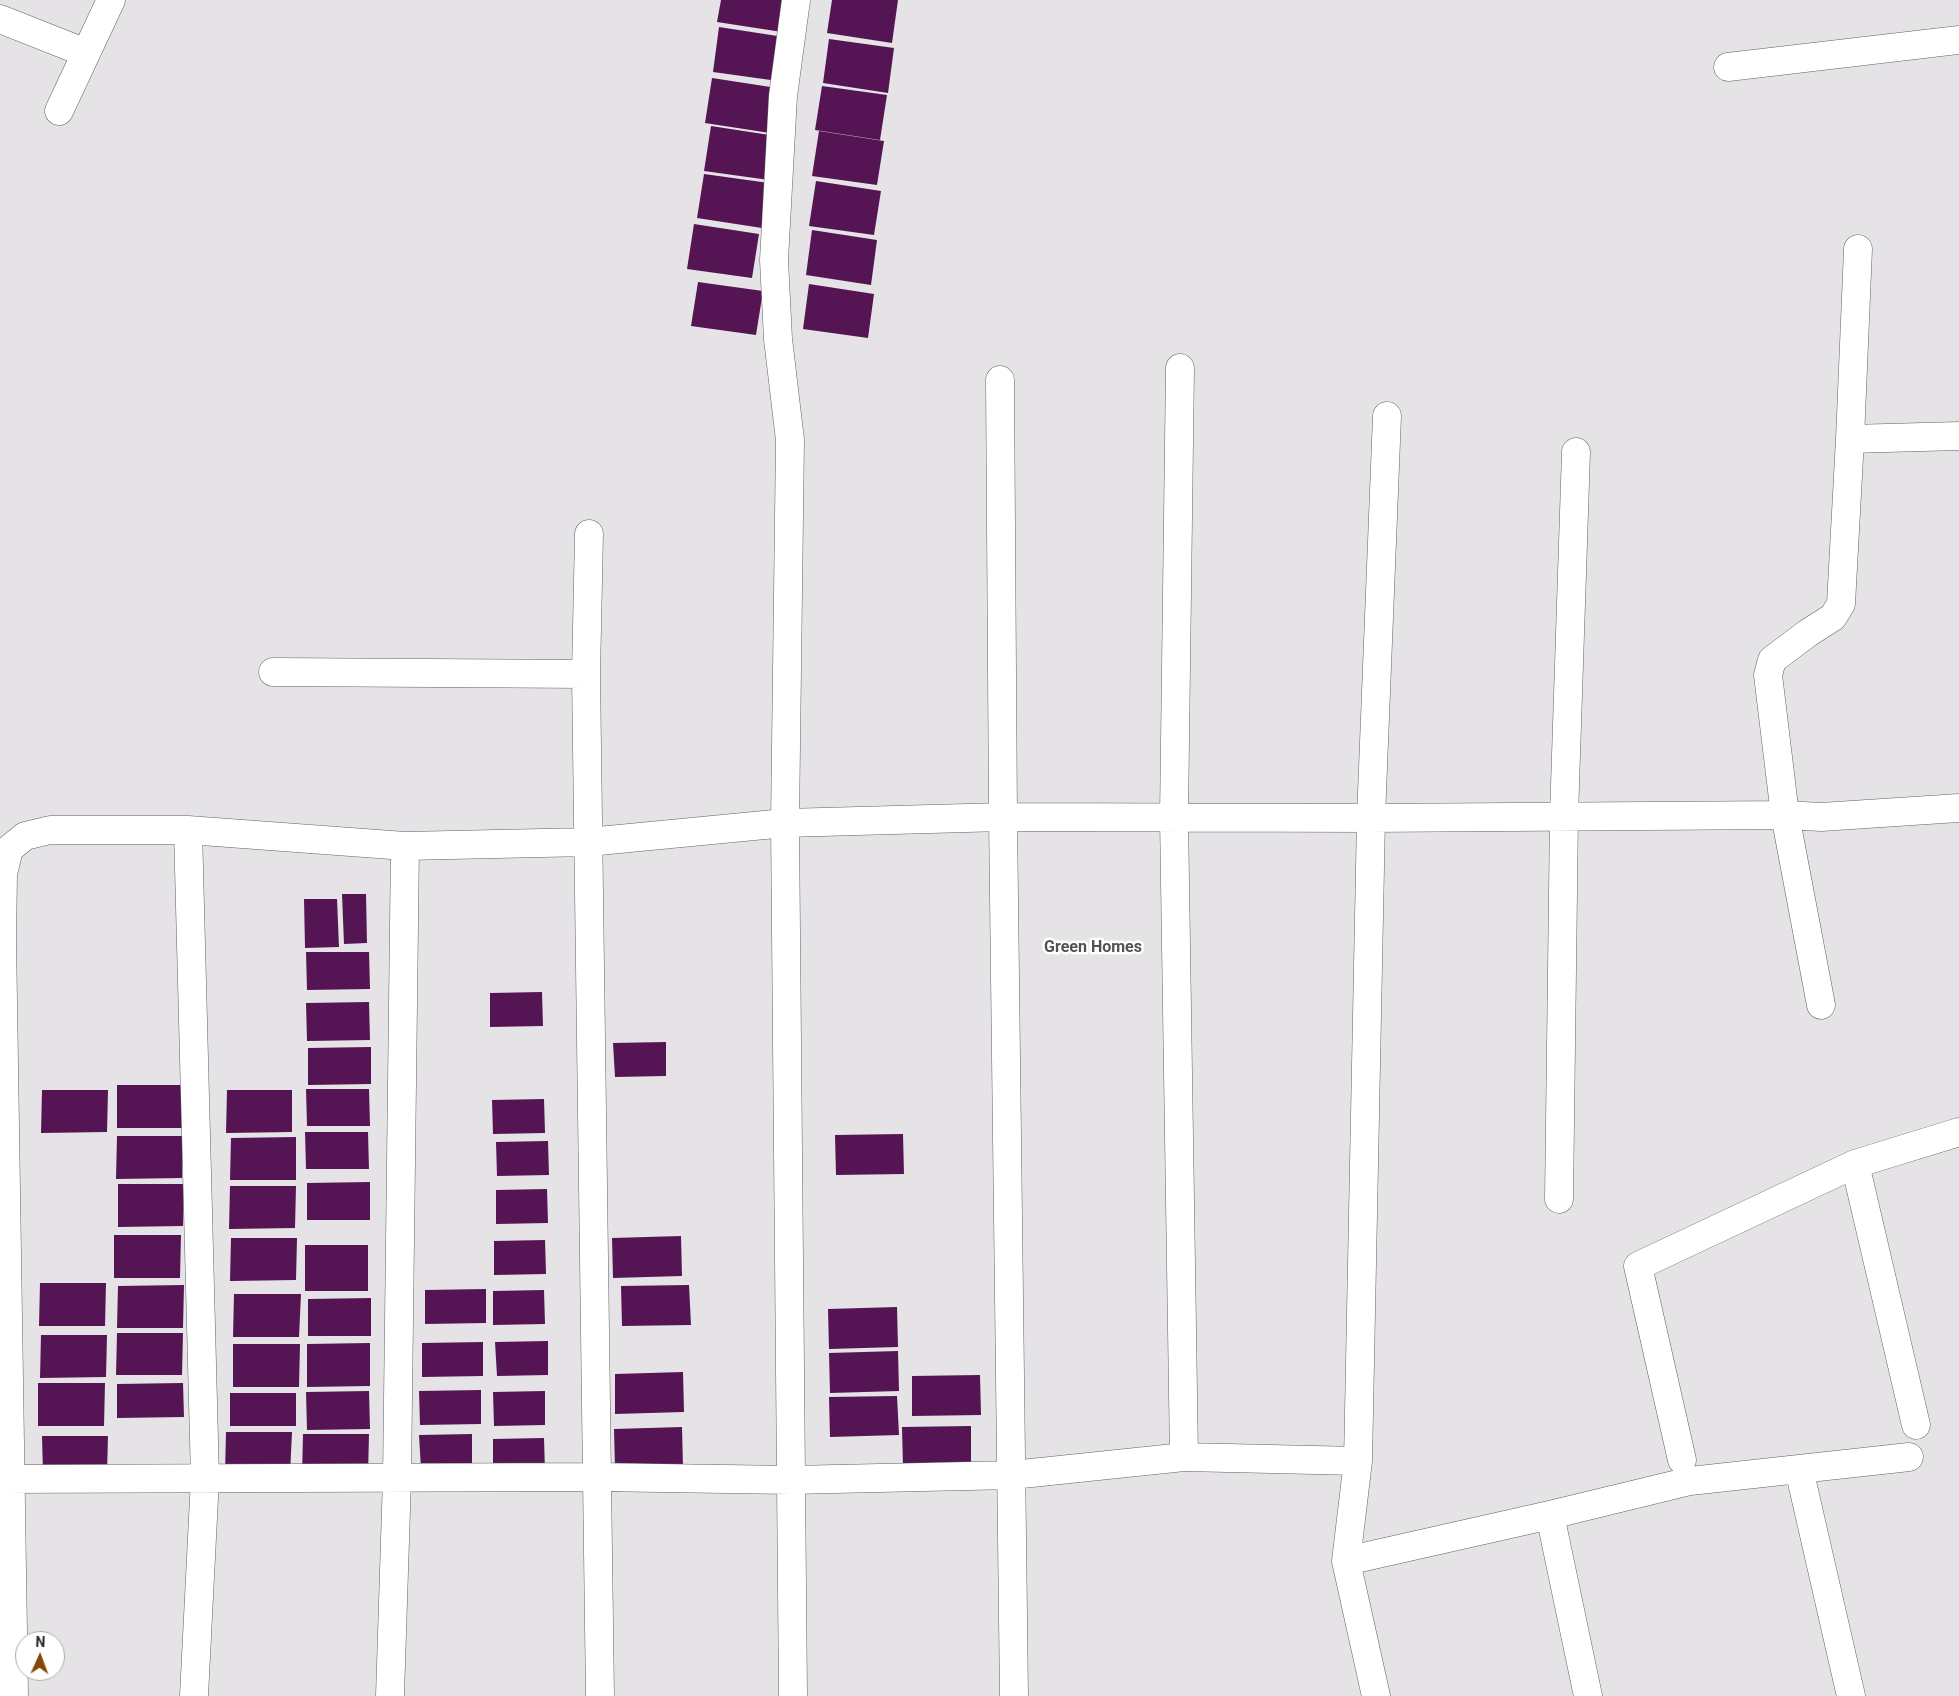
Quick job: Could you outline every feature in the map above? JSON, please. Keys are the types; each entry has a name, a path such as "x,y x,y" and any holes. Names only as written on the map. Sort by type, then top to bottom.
{"street":[{"path":"59,112 111,0"},
{"path":"793,1696 785,823 790,440 778,339 774,260 783,96 796,0"},
{"path":"0,19 86,53"},
{"path":"1728,67 1959,40"},
{"path":"1821,1005 1785,815 1768,675 1772,660 1808,632 1833,617 1841,604 1858,249"},
{"path":"1180,368 1174,817 1184,1457"},
{"path":"1000,380 1003,817 1014,1696"},
{"path":"1376,1696 1346,1561 1358,1461 1371,818 1387,416"},
{"path":"1850,439 1959,436"},
{"path":"1559,1199 1564,816 1576,452"},
{"path":"589,534 586,674 600,1696"},
{"path":"273,672 586,674"},
{"path":"14,1696 5,1479 2,938 3,874 9,848 25,836 50,830 188,830 405,846 588,842 785,823 1003,817 1371,818 1785,815 1821,817 1959,808"},
{"path":"188,830 205,1478 194,1696"},
{"path":"390,1696 397,1478 405,846"},
{"path":"1682,1460 1638,1266 1855,1164 1959,1132"},
{"path":"1855,1164 1916,1425"},
{"path":"1346,1561 1550,1516 1690,1481 1909,1456"},
{"path":"5,1479 596,1477 791,1480 1012,1475 1184,1457 1358,1461"},
{"path":"1799,1469 1851,1696"},
{"path":"1550,1516 1588,1696"}],"building":[{"path":"721,0 787,0 782,32 717,22"},
{"path":"832,0 898,0 892,43 827,33"},
{"path":"719,27 784,37 778,81 713,72"},
{"path":"829,39 894,48 888,93 823,83"},
{"path":"712,78 777,88 770,133 705,123"},
{"path":"822,86 887,95 880,140 815,130"},
{"path":"711,126 776,136 769,180 704,171"},
{"path":"819,131 884,141 877,185 812,176"},
{"path":"704,174 769,183 762,228 697,218"},
{"path":"816,181 881,191 874,235 809,226"},
{"path":"694,224 759,234 752,278 687,269"},
{"path":"812,230 877,240 871,285 806,275"},
{"path":"698,282 763,291 756,335 691,326"},
{"path":"809,284 874,294 868,338 803,329"},
{"path":"342,894 366,894 367,943 344,944"},
{"path":"304,899 337,899 339,947 305,948"},
{"path":"306,952 369,952 370,989 307,990"},
{"path":"542,992 543,1026 490,1027 490,993"},
{"path":"369,1002 370,1040 307,1041 306,1003"},
{"path":"666,1042 666,1076 615,1077 613,1043"},
{"path":"371,1047 371,1084 308,1085 308,1048"},
{"path":"117,1085 184,1085 183,1128 117,1128"},
{"path":"306,1089 369,1089 370,1126 307,1126"},
{"path":"42,1090 108,1090 107,1132 41,1133"},
{"path":"227,1090 292,1090 292,1132 226,1133"},
{"path":"544,1099 545,1133 493,1134 492,1100"},
{"path":"305,1132 368,1132 369,1169 306,1169"},
{"path":"903,1134 904,1174 836,1175 835,1135"},
{"path":"117,1136 183,1136 182,1178 116,1179"},
{"path":"296,1137 296,1180 230,1180 231,1138"},
{"path":"548,1141 549,1175 497,1176 496,1142"},
{"path":"370,1182 370,1220 307,1220 307,1183"},
{"path":"118,1184 184,1184 183,1226 118,1227"},
{"path":"230,1186 296,1186 295,1228 229,1229"},
{"path":"547,1189 548,1223 496,1224 496,1190"},
{"path":"114,1235 181,1235 180,1278 114,1278"},
{"path":"681,1236 682,1276 613,1278 612,1238"},
{"path":"231,1238 297,1238 296,1280 230,1281"},
{"path":"545,1240 546,1274 494,1275 494,1241"},
{"path":"305,1245 368,1245 368,1291 305,1291"},
{"path":"40,1283 106,1283 105,1326 39,1326"},
{"path":"184,1285 183,1328 117,1328 118,1286"},
{"path":"689,1285 691,1325 622,1326 621,1286"},
{"path":"486,1289 486,1323 425,1324 425,1290"},
{"path":"544,1290 545,1324 493,1325 493,1291"},
{"path":"234,1294 301,1294 299,1337 233,1337"},
{"path":"371,1298 371,1336 308,1336 308,1299"},
{"path":"897,1307 898,1347 829,1349 828,1309"},
{"path":"117,1333 183,1333 182,1375 116,1375"},
{"path":"41,1335 107,1335 106,1377 40,1378"},
{"path":"548,1341 548,1375 497,1376 495,1342"},
{"path":"483,1342 483,1376 422,1377 422,1343"},
{"path":"370,1343 370,1386 307,1387 307,1344"},
{"path":"233,1344 300,1344 299,1387 233,1387"},
{"path":"898,1351 899,1391 830,1393 829,1353"},
{"path":"683,1372 684,1412 615,1414 615,1374"},
{"path":"980,1375 981,1415 912,1416 912,1376"},
{"path":"38,1383 105,1383 104,1426 38,1426"},
{"path":"183,1383 184,1417 117,1418 117,1384"},
{"path":"481,1390 481,1424 420,1425 419,1391"},
{"path":"369,1391 370,1429 307,1430 306,1392"},
{"path":"545,1391 545,1425 494,1426 493,1392"},
{"path":"230,1393 296,1393 296,1426 230,1426"},
{"path":"897,1396 899,1435 830,1437 829,1397"},
{"path":"971,1426 971,1465 903,1467 902,1427"},
{"path":"682,1427 683,1467 615,1469 614,1429"},
{"path":"226,1432 292,1432 290,1474 225,1475"},
{"path":"303,1434 369,1434 368,1475 302,1475"},
{"path":"472,1434 472,1469 421,1469 419,1435"},
{"path":"42,1436 108,1436 107,1473 43,1474"},
{"path":"544,1438 545,1472 493,1473 493,1439"}],"district":[{"name":"Green Homes","path":"1093,948"}]}
